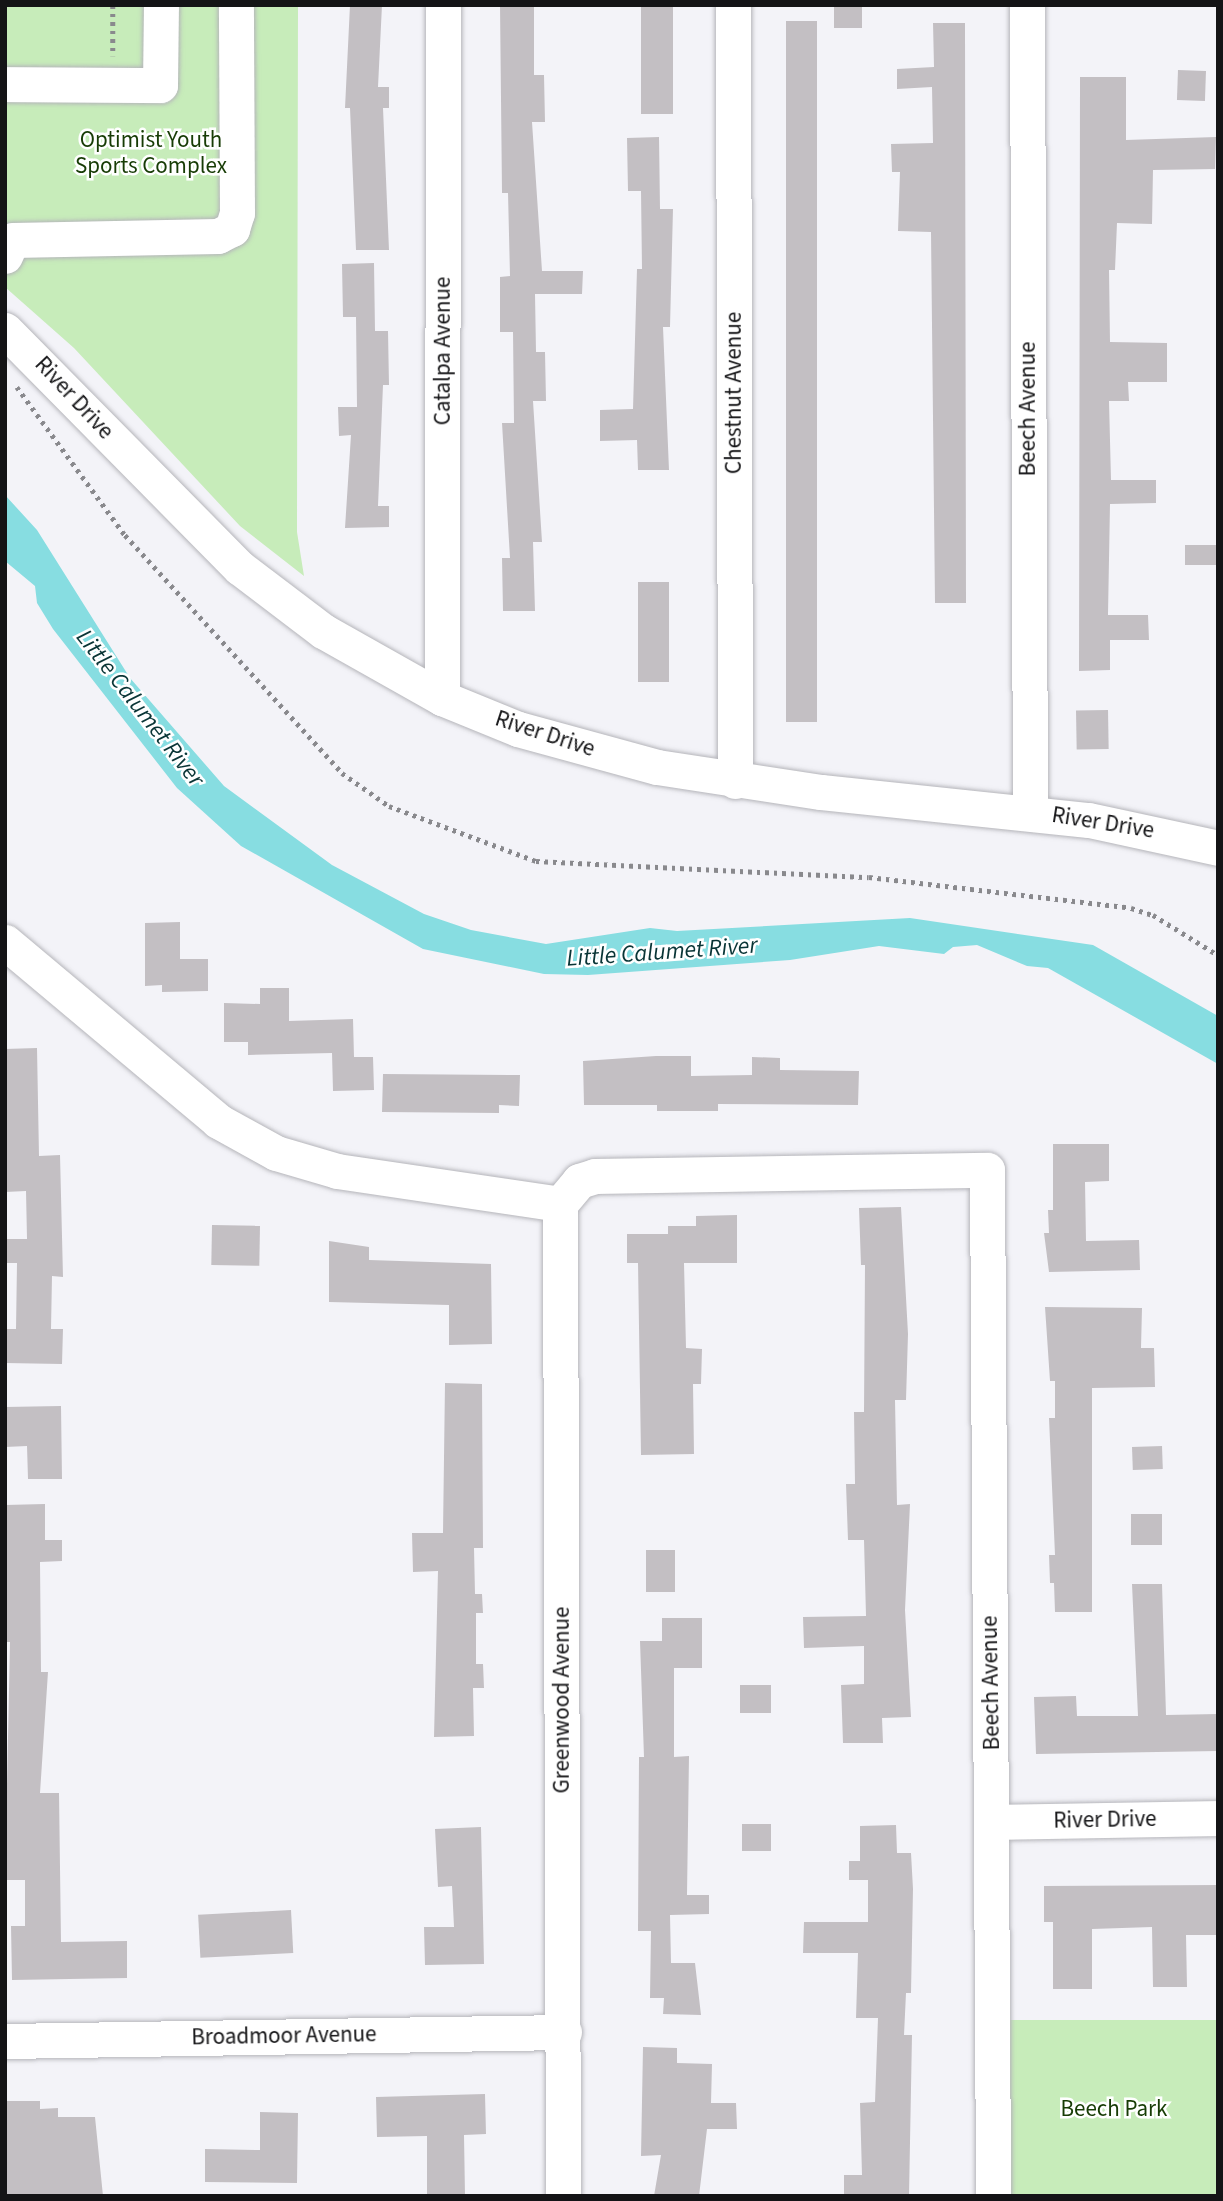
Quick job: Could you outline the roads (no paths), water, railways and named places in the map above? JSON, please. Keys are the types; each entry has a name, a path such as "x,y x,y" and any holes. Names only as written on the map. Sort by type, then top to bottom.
{"street":[{"path":"5,84 160,85 160,5"},
{"path":"8,244 218,236 232,229 237,213 236,5"},
{"name":"Catalpa Avenue","path":"442,698 443,5"},
{"name":"Chestnut Avenue","path":"733,5 735,781"},
{"name":"Beech Avenue","path":"1027,5 1030,812"},
{"name":"River Drive","path":"5,330 39,359 171,504 240,568 323,631 442,698 582,748 735,781 1030,812 1159,832 1218,848"},
{"path":"5,942 245,1139 358,1176 560,1204"},
{"name":"Beech Avenue","path":"560,1204 579,1181 595,1176 986,1170 993,1822 993,2196"},
{"name":"Greenwood Avenue","path":"560,1204 564,2196"},
{"name":"River Drive","path":"993,1822 1218,1818"},
{"name":"Broadmoor Avenue","path":"5,2041 564,2032"}],"water":[{"name":"Little Calumet River","path":"5,495 37,530 130,678 224,786 332,865 424,914 471,930 546,944 650,928 677,931 910,918 1093,945 1218,1016 1218,1064 1048,968 1027,966 977,945 953,947 944,954 879,946 790,960 588,975 544,974 423,949 241,846 177,788 53,629 37,603 35,586 5,561"}],"park label":[{"name":"Optimist Youth Sports Complex","path":"151,153"},
{"name":"Beech Park","path":"1114,2109"}]}
